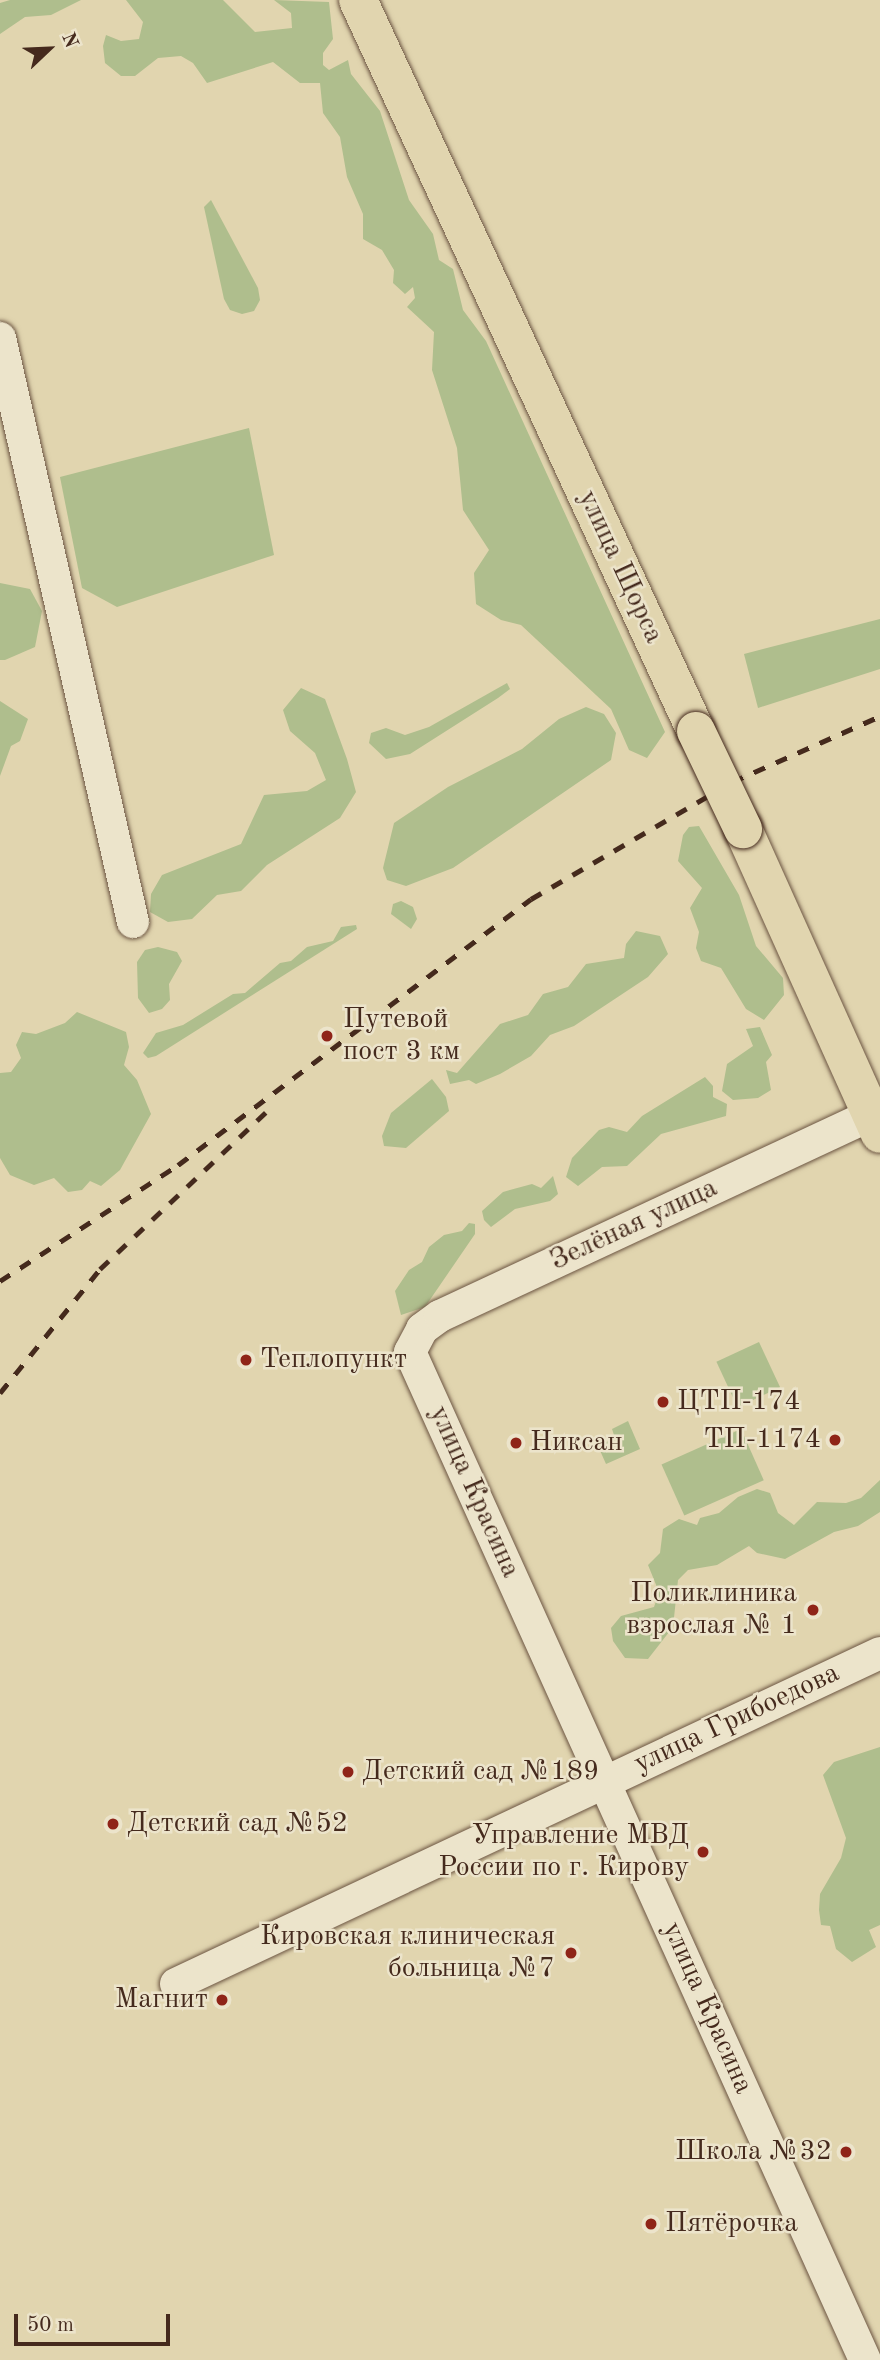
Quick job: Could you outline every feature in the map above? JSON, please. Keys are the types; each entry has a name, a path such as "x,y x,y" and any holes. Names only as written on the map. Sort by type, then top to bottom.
{"main road":[{"name":"улица Щорса","path":"358,0 743,829 875,1124"}],"street":[{"path":"0,338 133,922"},
{"name":"Зелёная улица","path":"410,1352 422,1329 440,1316 875,1124"},
{"name":"улица Красина","path":"410,1352 865,2360"},
{"name":"улица Грибоедова","path":"176,1984 880,1653"}],"green space":[{"path":"10,0 81,0 51,15 25,17 0,34 0,3"},
{"path":"126,0 223,0 255,32 292,28 291,13 274,0 329,2 333,39 323,53 323,65 329,70 348,60 351,74 380,111 409,200 433,234 439,260 453,269 463,310 486,341 665,732 647,758 629,750 611,709 521,625 501,620 476,604 474,573 489,550 463,510 457,448 432,370 434,332 407,307 415,298 413,287 405,294 393,283 394,270 382,250 363,239 363,214 347,177 340,137 323,113 320,83 300,83 273,62 207,83 193,63 181,56 158,58 135,76 121,76 105,63 103,46 106,35 121,41 139,39 143,22"},
{"path":"211,200 258,288 260,300 254,311 242,314 230,310 224,299 204,207"},
{"path":"249,428 274,555 117,607 82,588 60,477"},
{"path":"0,583 30,589 42,611 35,647 5,660 0,660"},
{"path":"880,619 880,669 758,708 744,654"},
{"path":"507,683 510,689 498,698 410,754 386,759 369,743 371,733 386,728 405,735 429,727"},
{"path":"301,688 325,699 347,759 356,792 340,818 267,865 241,891 217,895 192,919 168,922 150,912 151,894 162,875 241,844 264,795 307,791 326,780 315,753 290,731 283,710"},
{"path":"0,701 28,719 20,741 11,746 0,776"},
{"path":"586,707 604,714 616,733 611,760 453,868 406,886 387,880 383,868 394,823 448,787 522,749 559,719"},
{"path":"699,826 739,895 756,946 783,978 784,995 764,1020 746,1009 721,968 701,961 696,948 699,932 690,908 702,888 678,861 683,835 689,827"},
{"path":"401,901 413,907 417,919 411,929 391,914 393,904"},
{"path":"356,925 357,929 156,1056 148,1058 143,1053 156,1033 183,1025 233,994 245,993 280,963 291,961 307,947 333,941 341,927"},
{"path":"636,931 660,936 668,954 648,977 574,1026 550,1035 531,1056 500,1074 476,1084 469,1080 450,1084 446,1070 457,1073 500,1024 528,1015 543,994 568,987 586,964 624,958 626,944"},
{"path":"158,947 177,952 182,961 169,984 170,1000 162,1009 149,1013 138,998 137,962 145,950"},
{"path":"77,1012 126,1032 129,1047 124,1065 137,1080 151,1114 120,1170 101,1186 90,1181 82,1190 68,1192 54,1178 34,1185 10,1175 0,1158 0,1073 11,1072 21,1058 16,1045 22,1032 36,1034 65,1023"},
{"path":"760,1027 772,1055 766,1062 771,1090 758,1098 733,1100 722,1091 727,1064 753,1046 746,1029"},
{"path":"705,1077 713,1086 713,1097 727,1104 726,1116 661,1134 627,1166 602,1167 578,1186 566,1177 572,1158 599,1130 609,1127 627,1132 642,1116"},
{"path":"432,1079 446,1097 449,1111 406,1148 384,1146 382,1136 391,1113"},
{"path":"553,1176 558,1194 550,1201 515,1209 491,1227 484,1220 482,1211 503,1192 532,1184 541,1188"},
{"path":"469,1223 475,1224 475,1234 425,1307 401,1315 395,1291 409,1270 422,1262 429,1247 444,1235 462,1231"},
{"path":"759,1342 780,1387 738,1407 716,1362"},
{"path":"628,1421 640,1449 606,1464 598,1446 615,1438 612,1429"},
{"path":"741,1429 764,1480 684,1516 662,1464"},
{"path":"880,1480 880,1512 858,1526 834,1532 785,1559 757,1553 749,1546 717,1565 688,1570 678,1580 673,1627 648,1659 625,1658 613,1641 611,1628 621,1616 654,1607 659,1592 648,1565 660,1553 663,1529 679,1519 697,1525 700,1518 719,1513 738,1497 757,1489 770,1493 778,1513 794,1525 817,1502 846,1503 861,1498"},
{"path":"880,1747 880,1925 869,1930 876,1947 852,1962 836,1949 830,1926 821,1925 820,1894 841,1858 846,1838 823,1775 834,1762"}],"railway":[{"path":"0,1281 178,1165 531,899 732,782 880,716"},
{"path":"0,1393 100,1269 270,1108"}],"place":[{"name":"Путевой пост 3 км","path":"327,1036"},
{"name":"Теплопункт","path":"246,1360"},
{"name":"ЦТП-174","path":"663,1402"},
{"name":"ТП-1174","path":"835,1440"},
{"name":"Никсан","path":"516,1443"},
{"name":"Поликлиника взрослая № 1","path":"813,1610"},
{"name":"Детский сад №189","path":"348,1772"},
{"name":"Детский сад №52","path":"113,1824"},
{"name":"Управление МВД России по г. Кирову","path":"703,1852"},
{"name":"Кировская клиническая больница №7","path":"571,1953"},
{"name":"Магнит","path":"222,2000"},
{"name":"Школа №32","path":"846,2152"},
{"name":"Пятёрочка","path":"651,2224"}]}
